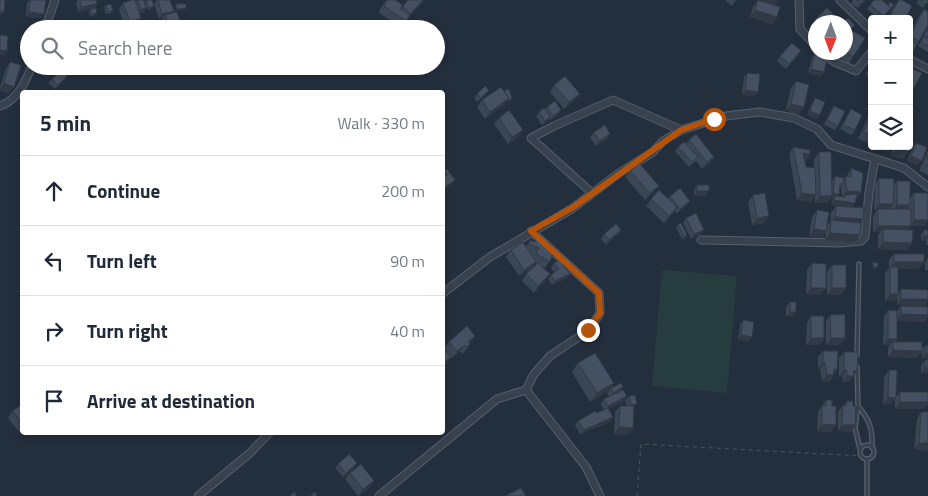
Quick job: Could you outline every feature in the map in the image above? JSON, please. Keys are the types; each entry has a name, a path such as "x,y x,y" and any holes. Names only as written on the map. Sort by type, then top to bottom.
{"street":[{"path":"48,20 55,0"},
{"path":"798,0 800,29 808,38"},
{"path":"840,0 868,27"},
{"path":"832,60 856,71 868,56"},
{"path":"911,60 928,69"},
{"path":"21,90 28,75"},
{"path":"0,106 6,104 20,91"},
{"path":"592,193 531,138 613,100 681,130"},
{"path":"445,292 490,257 572,208 681,130 726,116 750,112 773,113 810,125 818,129 831,145 904,168 928,187"},
{"path":"701,240 840,243 861,241 865,237 869,192 876,159"},
{"path":"379,496 497,400 526,390 534,374 550,356 588,330 600,313 599,293 531,231"},
{"path":"526,390 586,467 600,496"},
{"path":"198,496 250,453 267,435"}],"lane":[{"path":"859,264 858,406 855,428 861,456 867,459"},
{"path":"858,406 869,418 871,426 873,455 867,459"},
{"path":"860,449 866,445 872,448"},
{"path":"867,459 867,496"}],"path":[{"path":"637,496 641,444 861,456"}],"green space":[{"path":"662,270 737,276 727,393 652,386"}],"building":[{"path":"0,0 5,0 4,12 0,12"},
{"path":"30,0 46,0 44,14 29,12"},
{"path":"80,0 96,0 97,4 81,7"},
{"path":"135,0 141,18 129,20 123,3"},
{"path":"138,0 144,0 146,8 141,10"},
{"path":"146,0 152,0 154,6 149,8"},
{"path":"158,0 170,0 174,11 162,14"},
{"path":"387,0 395,0 403,5 400,9 410,15 405,20 384,6"},
{"path":"408,0 423,0 410,14 403,6"},
{"path":"758,0 780,7 777,17 755,10"},
{"path":"856,0 864,0 862,4"},
{"path":"874,0 882,0 891,8 883,15 870,5"},
{"path":"899,0 912,6 907,15 890,15"},
{"path":"890,2 894,5 891,8 888,5"},
{"path":"111,4 113,11 108,12 106,5"},
{"path":"176,4 186,4 186,8 176,9"},
{"path":"96,8 97,13 92,14 90,9"},
{"path":"827,8 834,15 819,15"},
{"path":"924,9 928,12 928,25 919,41 913,38 913,30"},
{"path":"177,12 180,20 166,20 165,15"},
{"path":"928,28 928,37 924,35"},
{"path":"853,31 865,38 853,57"},
{"path":"0,35 8,36 7,51 0,50"},
{"path":"924,37 928,39 928,46 921,42"},
{"path":"913,42 917,44 913,52"},
{"path":"792,43 801,51 789,64 780,56"},
{"path":"813,60 827,60 824,72 811,69"},
{"path":"10,62 20,65 14,87 4,83"},
{"path":"913,69 922,73 913,90"},
{"path":"747,73 760,74 758,92 745,90"},
{"path":"56,75 67,76 58,85 52,79"},
{"path":"565,76 580,94 569,102 554,85"},
{"path":"796,81 809,85 804,107 791,104"},
{"path":"485,86 489,90 481,98 477,94"},
{"path":"501,87 509,98 490,112 482,100"},
{"path":"509,89 512,99 508,100 509,98 505,90"},
{"path":"815,98 825,102 820,115 810,111"},
{"path":"555,101 561,110 553,116 547,107"},
{"path":"834,106 845,111 838,126 827,120"},
{"path":"544,108 550,117 545,121 539,112"},
{"path":"851,109 862,115 855,130 843,125"},
{"path":"509,110 523,130 512,137 499,118"},
{"path":"868,121 868,134 863,132"},
{"path":"605,125 610,134 599,141 594,132"},
{"path":"696,134 714,157 707,162 689,140"},
{"path":"684,142 698,157 692,162 678,147"},
{"path":"916,143 927,147 922,161 911,156"},
{"path":"793,147 810,150 810,154 803,153 806,167 815,168 816,195 802,193"},
{"path":"819,152 831,152 832,196 820,196"},
{"path":"928,154 928,166 924,164"},
{"path":"639,163 659,186 650,193 630,171"},
{"path":"851,168 863,173 861,192 847,191 845,176 851,177"},
{"path":"447,169 455,180 445,187 445,176 447,175 445,170"},
{"path":"835,176 844,178 843,184 840,184 839,195 833,193"},
{"path":"879,178 894,179 893,204 879,204"},
{"path":"897,181 910,181 910,205 897,205"},
{"path":"697,185 709,185 709,191 697,191"},
{"path":"680,188 690,201 680,209 670,196"},
{"path":"659,190 677,207 669,216 651,199"},
{"path":"765,193 769,216 757,218 753,195"},
{"path":"914,193 928,193 928,220 914,220"},
{"path":"857,194 855,203 834,200 835,196 845,197 845,195"},
{"path":"836,206 864,208 863,219 835,217"},
{"path":"878,209 911,209 911,226 878,226"},
{"path":"817,210 829,212 826,231 814,229"},
{"path":"696,213 704,230 694,234 686,218"},
{"path":"831,220 861,223 860,235 830,233"},
{"path":"681,223 687,235 684,237 678,224"},
{"path":"616,224 621,230 609,240 604,234"},
{"path":"883,229 913,230 912,243 883,242"},
{"path":"924,230 928,230 928,236 924,236"},
{"path":"537,237 545,241 543,245 554,252 550,261 536,254 539,248 529,244 530,240 535,242"},
{"path":"523,242 536,262 524,270 511,250"},
{"path":"894,254 924,254 924,262 894,262"},
{"path":"560,260 570,274 555,281 551,275 559,269 554,263"},
{"path":"873,262 878,263 878,267 873,267"},
{"path":"538,263 550,274 538,286 526,274"},
{"path":"812,263 826,264 826,288 811,288"},
{"path":"832,265 846,265 846,288 832,288"},
{"path":"890,267 898,267 898,294 890,294"},
{"path":"901,289 928,290 928,299 901,299"},
{"path":"790,302 796,302 796,312 790,312"},
{"path":"901,306 928,307 928,315 901,314"},
{"path":"888,310 897,311 897,339 888,339"},
{"path":"845,314 845,338 831,338 830,315"},
{"path":"811,316 824,316 824,338 811,338"},
{"path":"743,320 754,322 752,337 741,335"},
{"path":"467,326 475,336 468,342 470,344 467,347 465,345 457,351 449,342"},
{"path":"893,342 922,342 922,351 893,350"},
{"path":"926,345 928,345 928,353 925,353"},
{"path":"445,350 451,357 445,362"},
{"path":"823,351 838,351 837,370 834,369 833,375 827,375 825,362 823,362"},
{"path":"844,352 858,352 857,371 854,371 854,376 847,376 847,370 844,370"},
{"path":"595,353 614,383 597,393 578,363"},
{"path":"925,360 928,360 928,368 925,368"},
{"path":"889,370 897,370 896,398 888,397"},
{"path":"621,383 623,387 613,393 611,388"},
{"path":"623,390 627,396 608,406 604,399"},
{"path":"900,392 928,392 928,402 900,402"},
{"path":"635,395 637,404 631,405 629,396"},
{"path":"826,400 832,400 832,406 836,406 836,425 822,424 822,406 826,406"},
{"path":"847,401 853,401 853,406 856,406 855,425 842,425 843,405 846,406"},
{"path":"20,406 20,421 13,411"},
{"path":"620,406 634,406 633,428 619,427"},
{"path":"608,408 613,417 584,430 578,421 595,411 597,413"},
{"path":"921,412 928,412 928,443 919,443"},
{"path":"349,454 357,463 346,473 338,464"},
{"path":"361,464 374,481 363,489 350,473"},
{"path":"521,488 526,496 505,496"},
{"path":"294,492 297,496 289,496"}],"route":[{"path":"588,330 600,313 599,293 531,231 572,208 619,173 658,148 663,141 681,130 714,119"}]}
